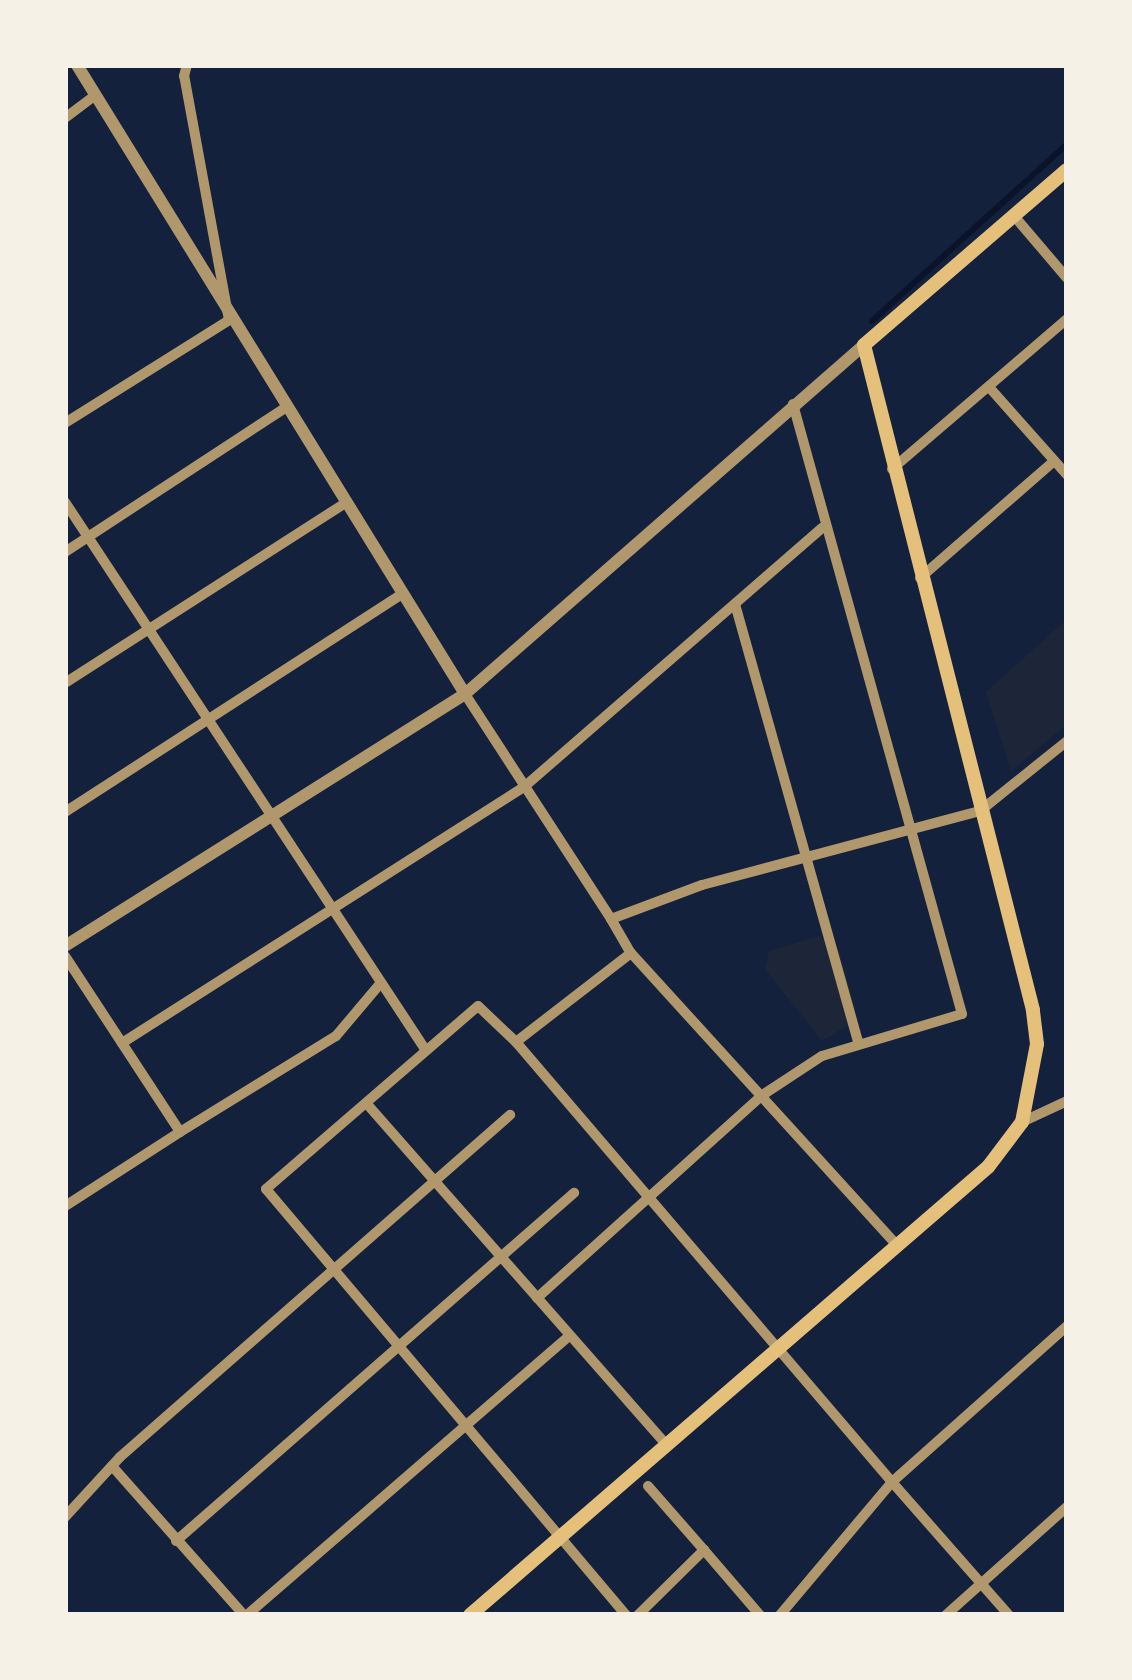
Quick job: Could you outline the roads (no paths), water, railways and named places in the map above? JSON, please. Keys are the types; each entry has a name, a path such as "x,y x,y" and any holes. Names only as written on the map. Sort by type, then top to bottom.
{"main road":[{"path":"470,1615 988,1166 1022,1122 1037,1044 1033,1010 891,470 864,345 1067,170"}],"street":[{"path":"78,65 229,320 631,953 896,1244"},
{"path":"187,65 184,76 229,320"},
{"path":"65,118 95,96"},
{"path":"1015,217 1067,278"},
{"path":"891,470 1067,319"},
{"path":"65,423 229,320"},
{"path":"65,946 465,694 864,345"},
{"path":"988,388 1067,476"},
{"path":"537,1298 761,1096 822,1056 962,1014 822,528 793,404"},
{"path":"65,552 285,408"},
{"path":"920,578 1054,461"},
{"path":"65,502 330,911 425,1049"},
{"path":"65,683 345,503"},
{"path":"122,1043 524,787 822,528"},
{"path":"65,812 402,594"},
{"path":"735,604 860,1044"},
{"path":"611,919 702,884 980,811 1067,741"},
{"path":"516,1042 631,953"},
{"path":"65,956 180,1132"},
{"path":"65,1206 336,1036 380,984"},
{"path":"626,1615 331,1271 266,1189 478,1006 516,1042 1009,1615"},
{"path":"1022,1122 1067,1102"},
{"path":"366,1104 666,1445"},
{"path":"65,1517 112,1466 510,1115"},
{"path":"176,1541 574,1193"},
{"path":"780,1615 892,1482 1067,1326"},
{"path":"112,1466 245,1615 570,1334"},
{"path":"648,1486 760,1615"},
{"path":"946,1615 1067,1508"},
{"path":"638,1615 704,1550"}],"waterway":[{"path":"872,321 1067,144"}]}
